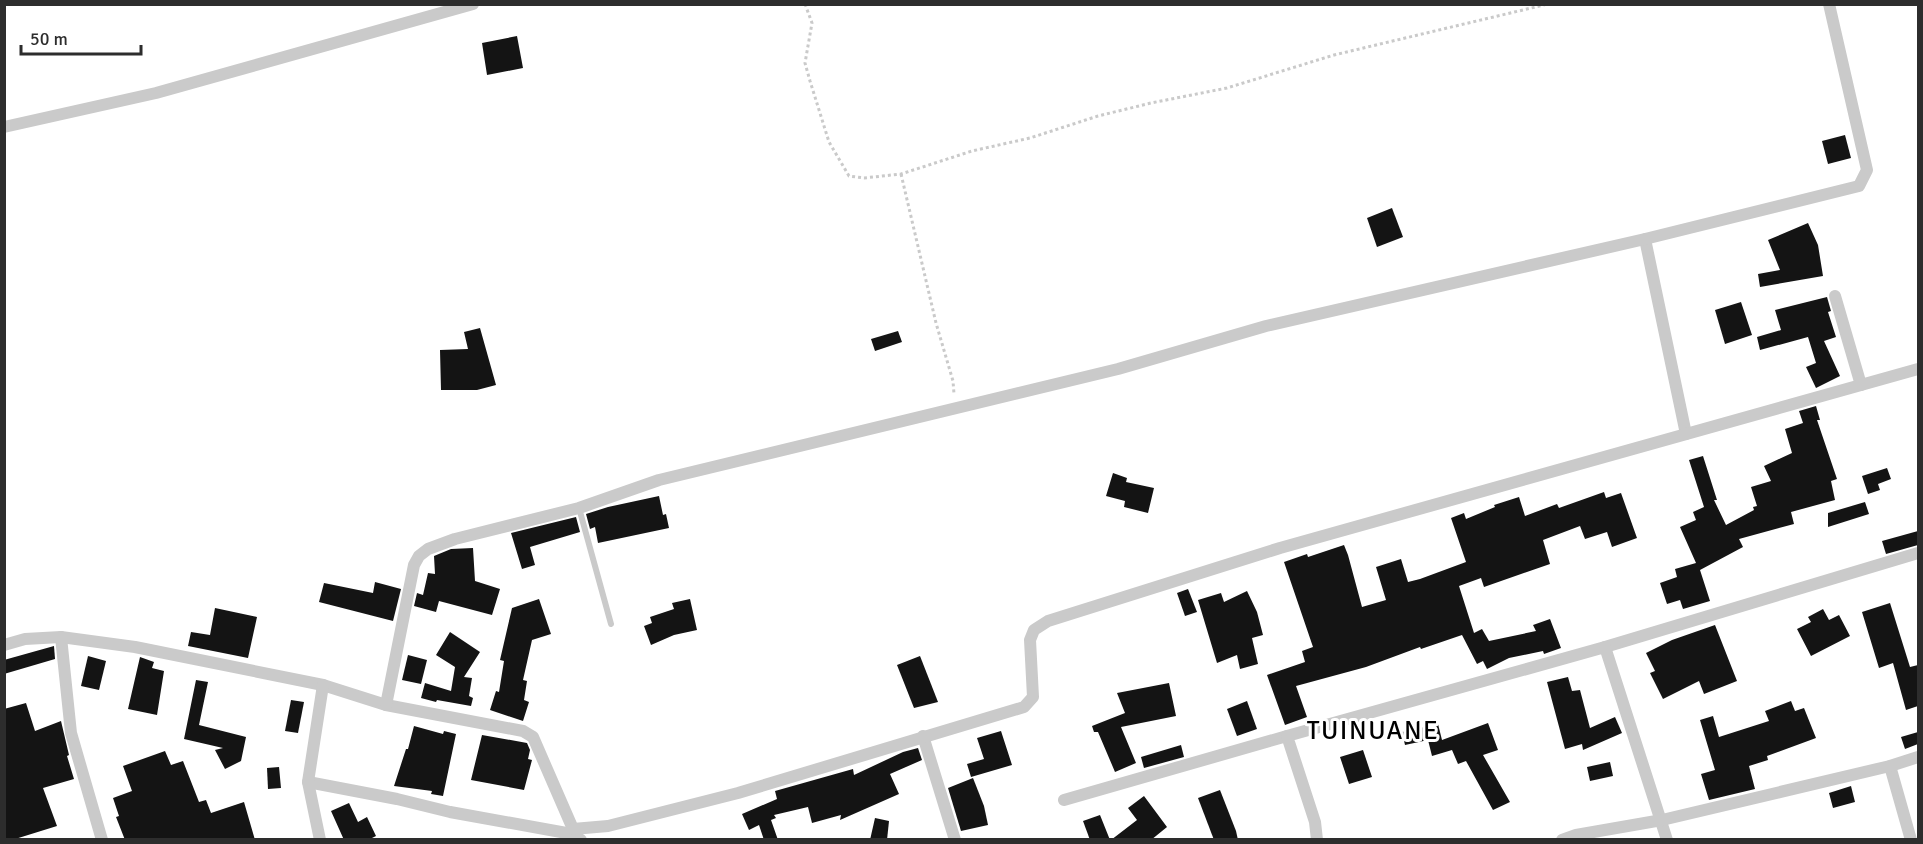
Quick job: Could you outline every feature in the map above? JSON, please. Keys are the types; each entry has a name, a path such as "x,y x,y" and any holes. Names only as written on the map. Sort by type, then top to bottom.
{"street":[{"path":"4,127 156,93 472,4"},
{"path":"386,705 414,565 419,556 428,549 455,539 579,508 659,480 1118,369 1266,326 1645,239 1859,186 1867,170 1829,4"},
{"path":"1645,239 1686,434"},
{"path":"1835,296 1861,386"},
{"path":"308,782 450,812 576,834 738,793 1024,707 1033,697 1030,640 1034,630 1048,621 1291,545 1918,369"},
{"path":"1064,800 1605,647 1918,553"},
{"path":"4,645 25,639 61,637 135,647 323,685 386,705 513,728 533,736 576,834"},
{"path":"61,637 71,733 102,840"},
{"path":"1605,647 1662,820 1666,840"},
{"path":"320,840 308,782 323,685"},
{"path":"923,736 955,840"},
{"path":"1287,736 1315,822 1317,840"},
{"path":"1562,840 1576,835 1662,820 1890,766 1918,757"},
{"path":"1890,766 1911,840"},
{"path":"602,840 608,826"}],"lane":[{"path":"579,508 611,624"}],"path":[{"path":"805,4 812,23 805,63 829,142 849,176 864,178 901,174 972,151 1030,138 1098,116 1227,88 1334,55 1548,4"},
{"path":"901,174 936,323 953,381 955,408"}],"building":[{"path":"517,36 523,68 487,75 482,43"},
{"path":"1845,135 1851,158 1828,164 1822,141"},
{"path":"1392,208 1403,237 1377,247 1367,218"},
{"path":"1808,223 1818,245 1823,276 1760,287 1758,274 1780,270 1768,240"},
{"path":"1827,297 1831,311 1828,312 1836,337 1824,341 1840,376 1816,388 1806,367 1816,363 1808,337 1760,350 1757,337 1781,330 1775,310"},
{"path":"1741,302 1752,335 1725,344 1715,310"},
{"path":"480,328 496,385 477,390 441,390 440,350 468,349 464,332"},
{"path":"898,331 902,342 875,351 871,339"},
{"path":"1816,406 1820,420 1817,420 1837,479 1831,481 1835,500 1791,512 1794,524 1739,539 1743,547 1700,570 1710,601 1683,609 1680,600 1667,604 1660,583 1677,577 1675,569 1696,563 1680,527 1696,520 1693,512 1704,507 1689,460 1703,456 1717,500 1714,500 1726,525 1754,510 1753,507 1757,506 1751,487 1771,481 1764,466 1792,453 1785,429 1803,423 1799,411"},
{"path":"1887,468 1891,479 1878,484 1880,490 1868,494 1862,476"},
{"path":"1113,473 1127,478 1126,482 1154,488 1148,513 1124,507 1125,501 1106,496"},
{"path":"1604,492 1606,498 1621,493 1637,538 1612,547 1607,532 1585,539 1580,526 1543,540 1550,564 1484,587 1481,578 1459,586 1474,633 1482,629 1489,641 1536,631 1533,625 1550,619 1561,648 1544,654 1543,651 1509,658 1487,669 1483,661 1477,664 1462,635 1421,649 1420,647 1366,667 1296,686 1307,717 1285,725 1267,675 1305,662 1302,651 1313,647 1284,562 1344,545 1362,607 1386,600 1376,567 1401,559 1408,582 1466,562 1451,518 1464,513 1466,519 1495,507 1494,505 1519,497 1525,516 1557,504 1559,508"},
{"path":"659,496 663,515 666,514 669,528 598,543 595,527 590,529 586,514"},
{"path":"1865,502 1869,514 1828,527 1828,513"},
{"path":"576,517 580,532 530,547 535,565 522,569 511,533"},
{"path":"1918,531 1918,545 1886,554 1882,541"},
{"path":"473,548 475,581 500,589 492,615 439,601 436,612 414,606 417,593 423,595 428,573 435,574 434,556 451,549"},
{"path":"375,582 401,589 393,621 319,602 324,583 373,593"},
{"path":"1188,589 1197,612 1185,616 1177,593"},
{"path":"1247,591 1257,612 1263,635 1252,638 1258,664 1240,669 1237,655 1217,663 1198,600 1221,593 1224,602"},
{"path":"539,599 551,634 532,640 523,680 527,681 524,700 529,702 523,721 490,710 496,691 499,692 504,661 500,660 512,608"},
{"path":"690,599 697,630 674,635 651,645 644,626 652,623 650,617 674,609 672,603"},
{"path":"1890,603 1910,667 1918,665 1918,706 1906,710 1893,663 1879,668 1862,612"},
{"path":"215,608 257,617 248,658 188,646 191,632 210,635"},
{"path":"1823,609 1829,620 1839,615 1850,636 1811,656 1797,629 1811,622 1808,617"},
{"path":"1715,625 1737,681 1704,694 1699,681 1663,699 1650,673 1655,671 1646,653 1672,640"},
{"path":"450,632 480,652 464,677 472,678 469,696 473,698 471,706 421,698 425,683 451,691 455,667 436,655"},
{"path":"54,646 55,659 4,674 4,660"},
{"path":"408,655 427,660 421,684 402,680"},
{"path":"88,656 106,661 99,690 81,686"},
{"path":"920,656 938,702 914,708 897,665"},
{"path":"140,657 154,662 152,668 164,671 157,715 128,709"},
{"path":"1568,677 1572,691 1580,690 1590,728 1615,717 1622,733 1583,750 1582,744 1565,749 1547,682"},
{"path":"196,680 208,682 199,725 246,737 241,761 225,769 215,750 223,748 184,739"},
{"path":"1169,683 1176,716 1121,727 1136,763 1115,772 1098,732 1094,732 1092,726 1125,713 1117,693"},
{"path":"291,700 304,702 298,733 285,731"},
{"path":"1247,701 1257,729 1237,736 1227,709"},
{"path":"1791,701 1795,711 1804,708 1816,738 1767,756 1768,760 1749,766 1755,789 1709,800 1701,774 1715,770 1700,720 1713,716 1719,737 1769,721 1765,711"},
{"path":"26,703 35,731 61,721 69,755 67,756 74,779 43,788 57,826 12,840 4,840 4,709"},
{"path":"1488,723 1498,750 1483,755 1510,802 1493,810 1466,761 1458,764 1452,750 1432,756 1428,740 1405,745 1402,732 1438,724 1442,740"},
{"path":"414,726 443,734 444,731 456,734 443,796 431,794 432,791 394,786"},
{"path":"1001,731 1012,765 971,777 967,764 984,759 977,738"},
{"path":"1918,732 1918,744 1905,749 1901,737"},
{"path":"482,735 527,743 530,750 528,759 532,760 524,790 471,780"},
{"path":"1181,745 1184,757 1144,768 1141,757"},
{"path":"918,748 922,760 890,774 899,794 840,820 841,815 812,823 808,807 774,815 776,818 771,820 778,840 764,840 759,825 749,830 742,814 777,799 775,791 853,769 854,775 903,752"},
{"path":"1363,750 1372,777 1349,784 1340,757"},
{"path":"165,751 171,765 183,761 199,802 206,800 211,813 244,802 255,840 125,840 116,817 119,816 113,798 132,791 123,766"},
{"path":"1610,762 1613,776 1590,781 1587,767"},
{"path":"279,767 281,788 268,789 267,768"},
{"path":"973,778 984,806 988,825 961,831 948,788"},
{"path":"1851,786 1855,802 1833,808 1829,793"},
{"path":"1220,790 1238,840 1214,840 1198,798"},
{"path":"1144,796 1167,827 1151,840 1111,840 1137,820 1128,808"},
{"path":"349,803 358,822 367,817 376,836 368,840 344,840 331,811"},
{"path":"1100,815 1110,840 1090,840 1083,821"},
{"path":"875,818 889,821 887,840 870,840"}],"district":[{"name":"TUINUANE","path":"1373,731"}]}
